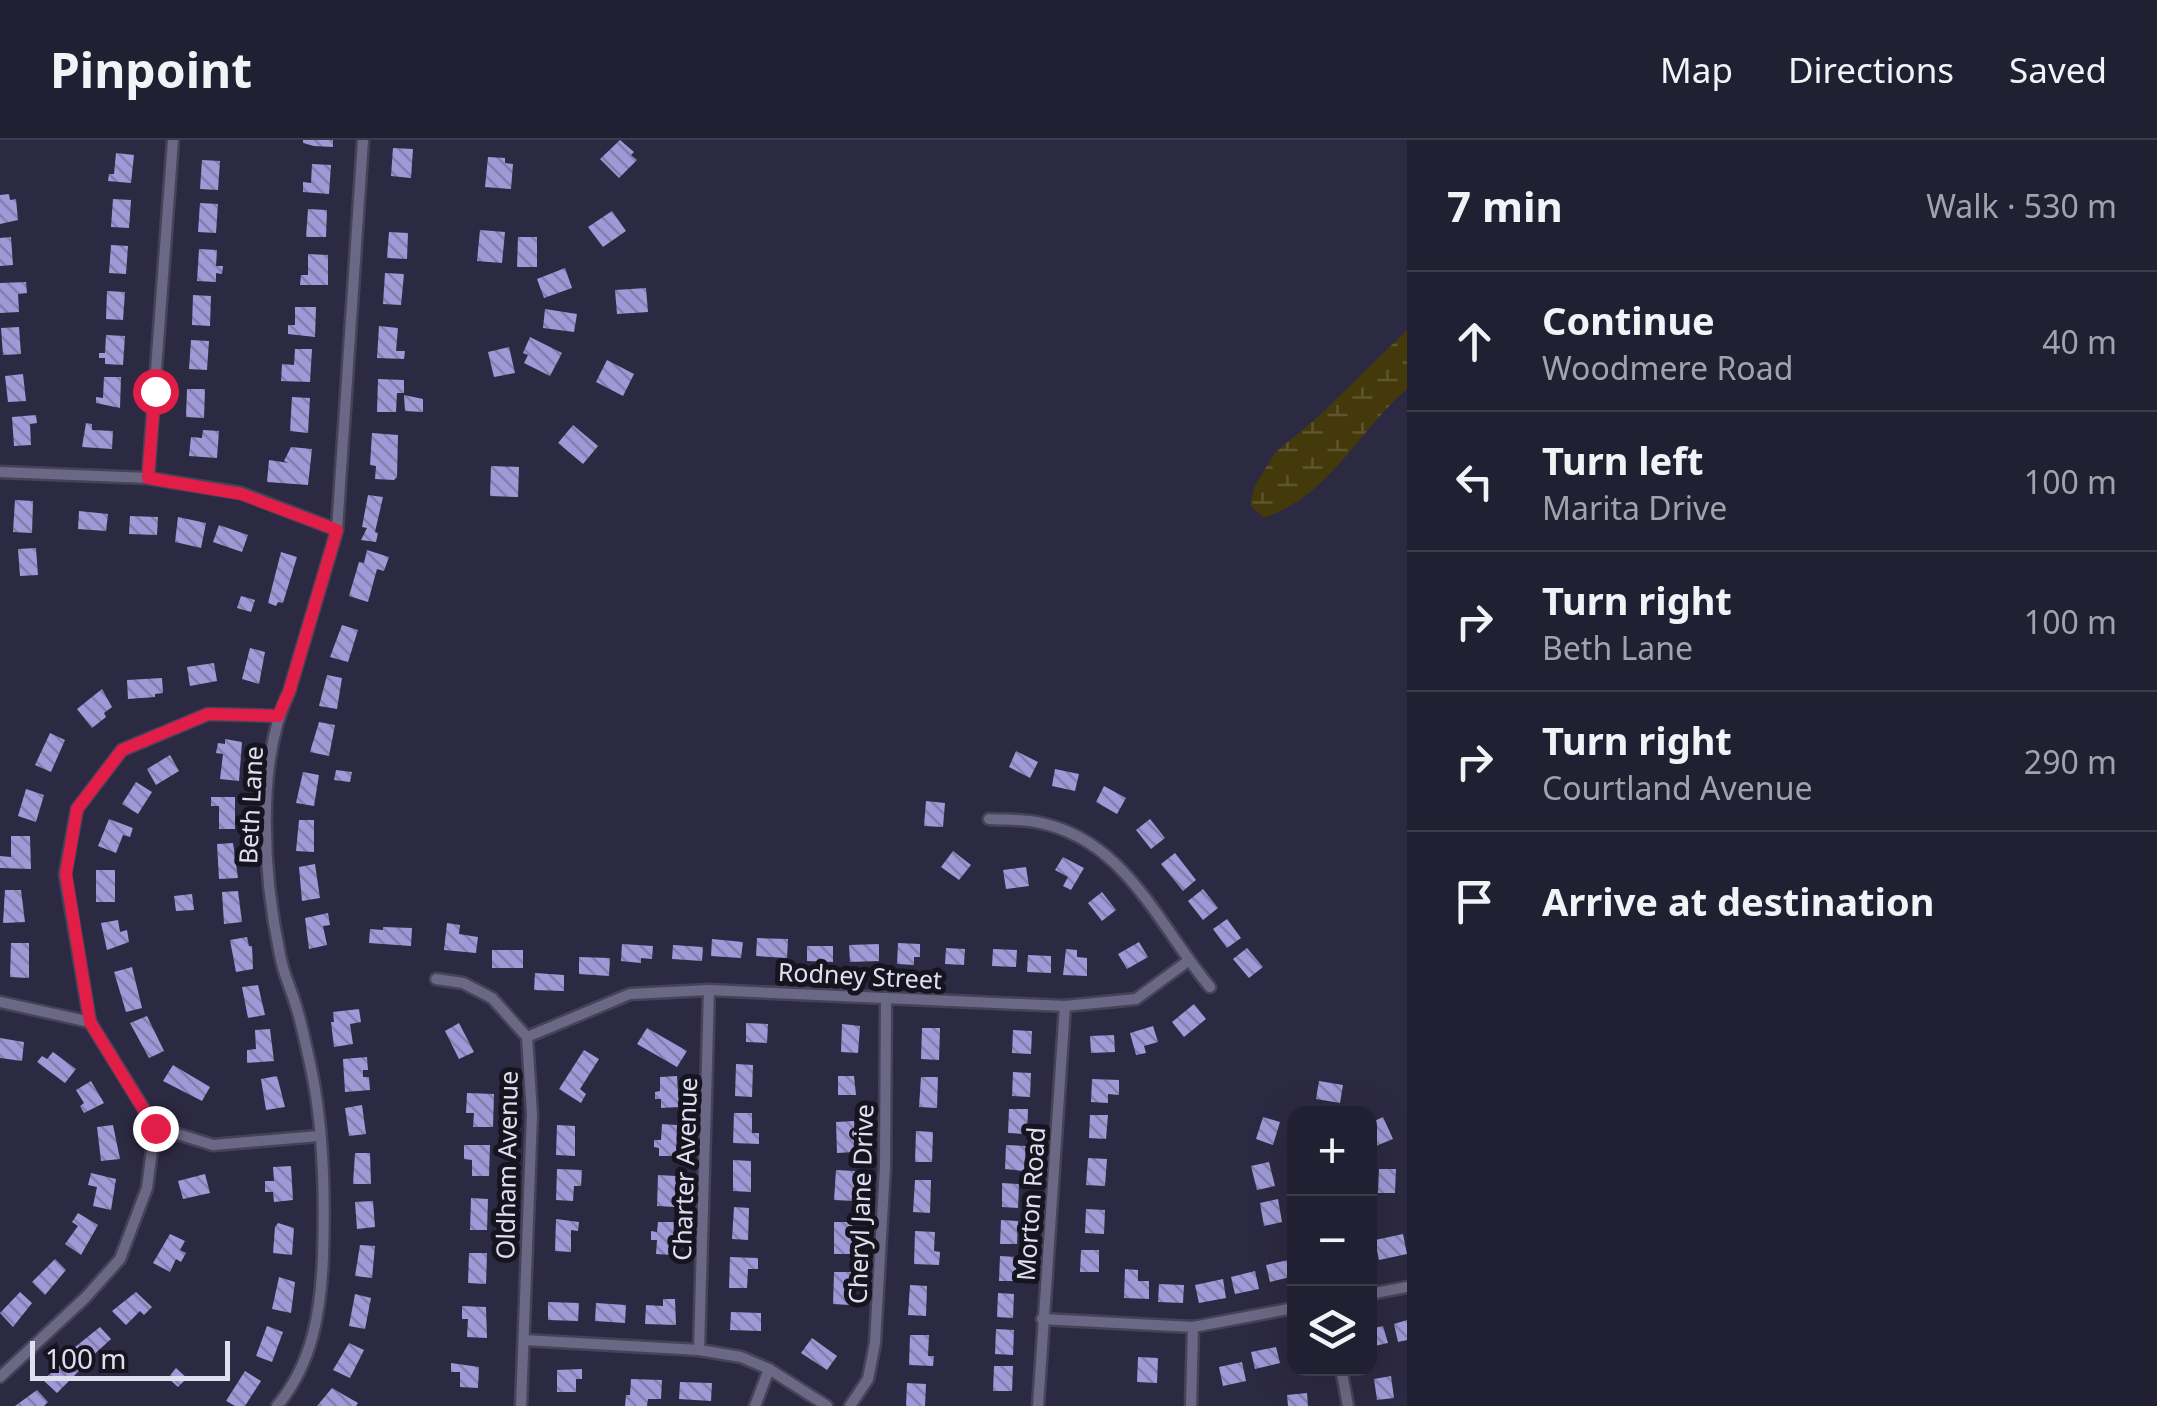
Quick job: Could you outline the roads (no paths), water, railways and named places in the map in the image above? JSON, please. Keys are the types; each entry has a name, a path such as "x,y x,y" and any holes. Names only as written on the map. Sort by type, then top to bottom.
{"street":[{"path":"148,478 173,140"},
{"name":"Beth Lane","path":"277,1406 313,1343 322,1294 323,1191 312,1076 297,1008 280,959 266,863 268,790 278,716 289,692 337,530 363,140"},
{"path":"0,472 148,478 241,494 337,530"},
{"path":"0,1378 86,1297 120,1259 147,1188 155,1128 90,1022 66,874 77,809 122,750 208,714 278,716"},
{"path":"990,819 1036,822 1085,838 1132,877 1210,988"},
{"name":"Rodney Street","path":"527,1037 630,994 709,990 1066,1006 1136,998 1188,961"},
{"name":"Oldham Avenue","path":"436,979 463,983 492,998 527,1037 532,1114 520,1406"},
{"name":"Charter Avenue","path":"699,1350 709,990"},
{"name":"Cheryl Jane Drive","path":"850,1406 868,1380 875,1343 885,1167 886,998"},
{"path":"0,1002 90,1022"},
{"name":"Morton Road","path":"1038,1406 1066,1006"},
{"path":"155,1128 213,1145 320,1136"},
{"path":"1377,1293 1407,1287"},
{"path":"1042,1319 1193,1328 1287,1309"},
{"path":"1191,1406 1193,1328"},
{"path":"524,1340 699,1350 741,1357 826,1406"},
{"path":"754,1406 769,1370"},
{"path":"1343,1376 1348,1406"}]}
